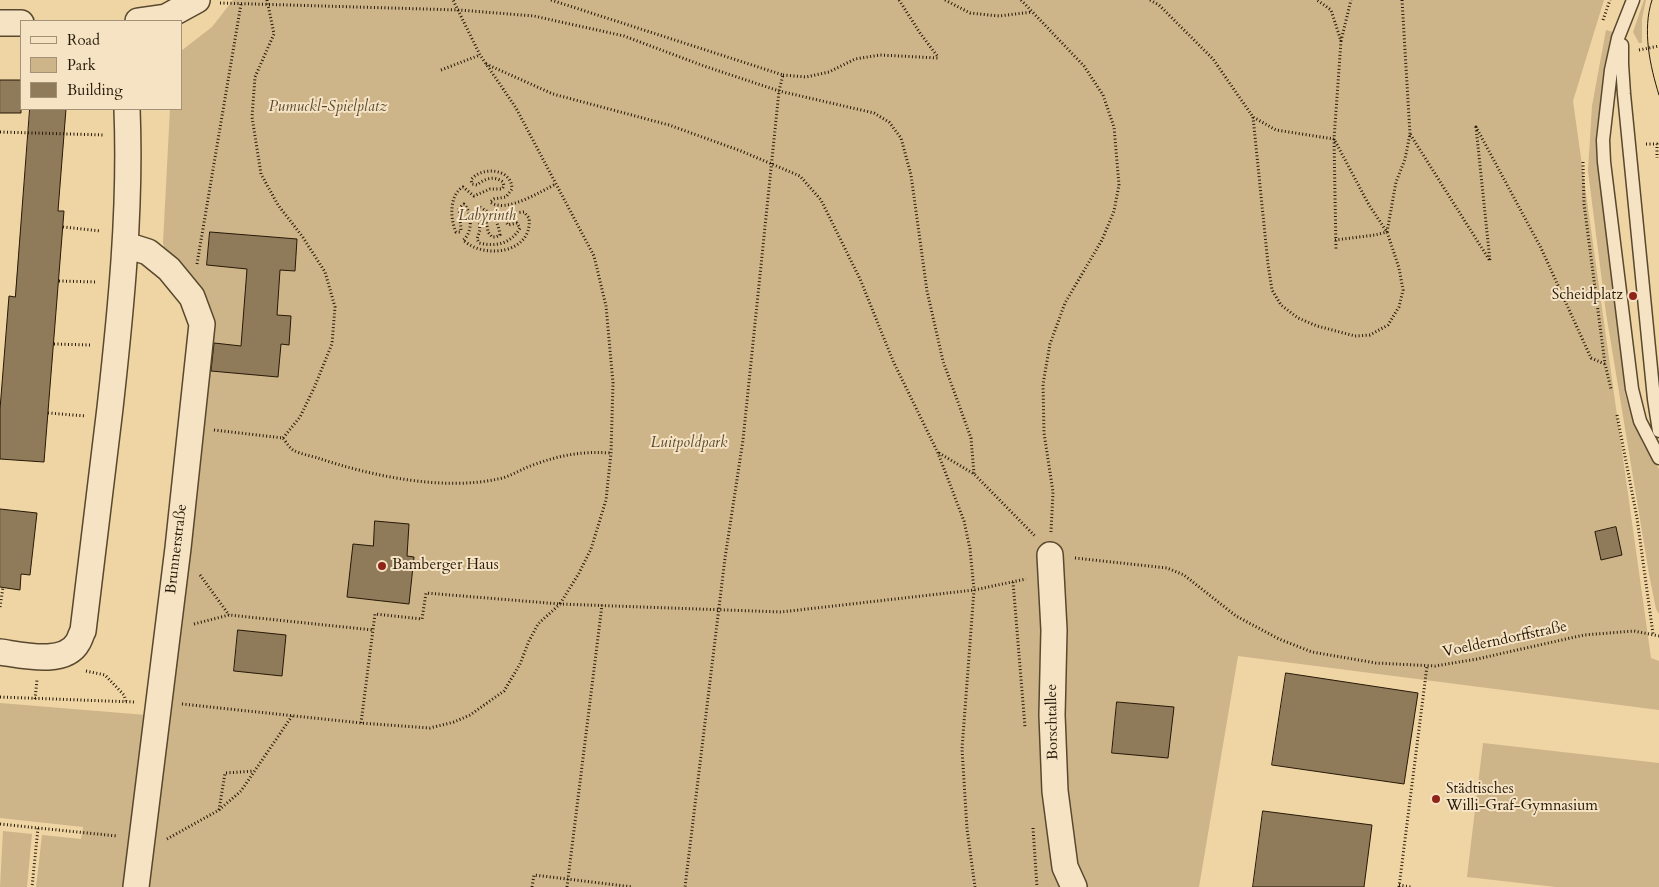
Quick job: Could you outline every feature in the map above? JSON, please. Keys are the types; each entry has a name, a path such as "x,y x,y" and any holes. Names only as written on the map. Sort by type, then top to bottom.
{"street":[{"path":"145,20 166,17 195,1"},
{"path":"0,23 20,23"},
{"path":"0,652 40,658 67,653 78,644 83,631 109,418 123,283 126,239 127,110"},
{"name":"Brunnerstraße","path":"126,239 148,252 169,269 192,297 202,324 178,548 158,702 152,840 136,887"},
{"name":"Borschtallee","path":"1050,564 1054,630 1052,715 1055,791 1065,867 1074,887"}],"lane":[{"path":"1631,4 1623,42 1623,77 1659,431"},
{"path":"1631,4 1618,38 1611,70 1604,120 1604,162 1621,313 1633,396 1640,421 1659,458"}],"path":[{"path":"267,0 274,34 255,77 252,117 261,174 278,205 302,236 325,272 335,307 332,344 300,417 283,438"},
{"path":"0,697 158,702 361,723 430,728 454,722 470,715 504,691 520,664 538,624 560,604 591,549 606,500 611,453 613,383 606,306 594,256 516,108 480,55 453,0"},
{"path":"551,0 783,75 806,77 829,72 855,59 880,54 938,58 899,0"},
{"path":"945,0 970,13 998,16 1032,12"},
{"path":"1021,0 1084,66 1103,95 1114,127 1119,185 1114,212 1102,240 1065,303 1050,344 1043,384 1044,433 1054,492 1050,564"},
{"path":"1150,0 1159,6 1213,59 1252,117 1276,130 1334,139"},
{"path":"1318,0 1331,10 1341,41"},
{"path":"1336,250 1334,139 1341,41 1351,0"},
{"path":"1387,232 1396,182 1405,159 1410,134 1402,0"},
{"path":"195,1 267,5 459,10 534,16 624,36 704,66 779,91 874,112 889,122 901,138 911,175 927,291 943,361 971,438 974,474"},
{"path":"192,297 241,4"},
{"path":"441,70 480,55"},
{"path":"486,64 553,94 668,125 741,151 800,176 821,200 860,279 894,363 938,453 964,521 970,549 974,590 962,749 966,829 975,887"},
{"path":"685,887 725,558 743,440 779,91 783,75"},
{"path":"1252,117 1272,290 1281,305 1298,318 1317,326 1355,336 1370,335 1388,326 1399,307 1403,290 1399,268 1387,232 1369,205 1334,139"},
{"path":"1410,134 1490,260 1476,127 1542,248 1591,358 1606,364"},
{"path":"0,132 128,136"},
{"path":"1643,144 1658,144 1657,158"},
{"path":"480,207 495,218 500,232 500,235 492,237 488,232 486,220 479,220 480,230 478,239 479,242 485,244 500,244 517,233 520,228 517,223 508,224 506,222 508,216 524,212 529,218 529,230 512,247 503,250 491,252 474,249 463,240 468,236 471,227 468,209 464,204 459,208 461,230 456,232 452,218 452,208 458,191 463,187 474,196 490,189 502,189 504,186 503,182 496,179 485,179 477,185 472,184 471,180 477,174 486,171 501,172 510,180 512,189 506,197 494,199 490,202 497,206 502,206 516,203 556,184"},
{"path":"63,227 126,239"},
{"path":"1335,240 1387,232"},
{"path":"59,281 123,283"},
{"path":"54,344 117,346"},
{"path":"48,412 109,418"},
{"path":"191,426 283,438 293,450 337,465 388,477 440,483 474,484 501,479 532,465 561,456 589,451 611,453"},
{"path":"938,453 974,474 1042,543 1050,564"},
{"path":"178,548 210,587 229,615"},
{"name":"Voelderndorffstraße","path":"373,630 375,614 422,619 426,593 560,604 781,612 974,590 1013,582 1050,564 1167,568 1184,575 1236,616 1279,639 1312,652 1376,664 1435,666 1477,659 1584,635 1634,631 1659,636"},
{"path":"1013,582 1026,736"},
{"path":"0,607 3,587"},
{"path":"567,887 602,605"},
{"path":"164,652 196,623 229,615 373,630 361,723"},
{"path":"1653,634 1659,632"},
{"path":"1411,887 1399,886 1427,666"},
{"path":"85,670 105,674 124,695 126,702"},
{"path":"0,824 152,840 219,810 241,791 292,716"},
{"path":"219,810 225,773 254,771"},
{"path":"1032,821 1037,887"},
{"path":"32,887 38,828"},
{"path":"77,838 78,832"},
{"path":"31,847 36,847"},
{"path":"532,887 534,875 633,887"}],"green space":[{"name":"Luitpoldpark","path":"233,0 1604,0 1573,101 1651,658 1659,661 1659,710 1238,656 1199,887 139,887 202,324 169,269 163,243 170,110 182,110 182,50 212,27"},
{"path":"1644,0 1646,0 1642,19 1642,43 1639,43 1633,32"},
{"path":"1606,30 1613,32 1603,80 1600,113 1616,306 1625,394 1643,444 1659,469 1659,614 1656,609 1649,574 1606,313 1588,171 1592,106"},
{"path":"0,703 146,715 124,887 36,887 42,835 81,839 83,827 0,818"},
{"path":"1483,743 1659,763 1659,887 1556,887 1467,877"},
{"path":"3,831 32,834 27,887 0,887"}],"building":[{"path":"0,80 20,80 21,113 0,113"},
{"path":"30,110 66,110 58,211 64,211 44,462 0,459 0,409 9,296 15,297"},
{"path":"210,232 297,239 295,271 280,270 277,315 291,316 289,345 281,344 278,377 211,371 214,343 241,346 247,269 207,265"},
{"path":"0,509 37,513 30,575 21,574 20,590 0,587"},
{"name":"Bamberger Haus","path":"375,521 409,524 407,556 414,557 409,604 347,597 353,544 373,546"},
{"path":"1616,527 1622,555 1601,560 1595,532"},
{"path":"238,630 286,635 282,676 234,671"},
{"path":"1286,673 1418,693 1404,784 1272,765"},
{"path":"1117,702 1174,707 1168,758 1112,753"},
{"path":"1263,811 1372,825 1364,887 1253,887"}],"tram line":[{"path":"1652,0 1647,36 1650,60 1659,95"}],"place":[{"name":"Scheidplatz","path":"1633,296"},
{"name":"Bamberger Haus","path":"382,566"},
{"name":"Städtisches Willi-Graf-Gymnasium","path":"1436,799"}],"park label":[{"name":"Pumuckl-Spielplatz","path":"328,108"},
{"name":"Labyrinth","path":"487,217"}]}
